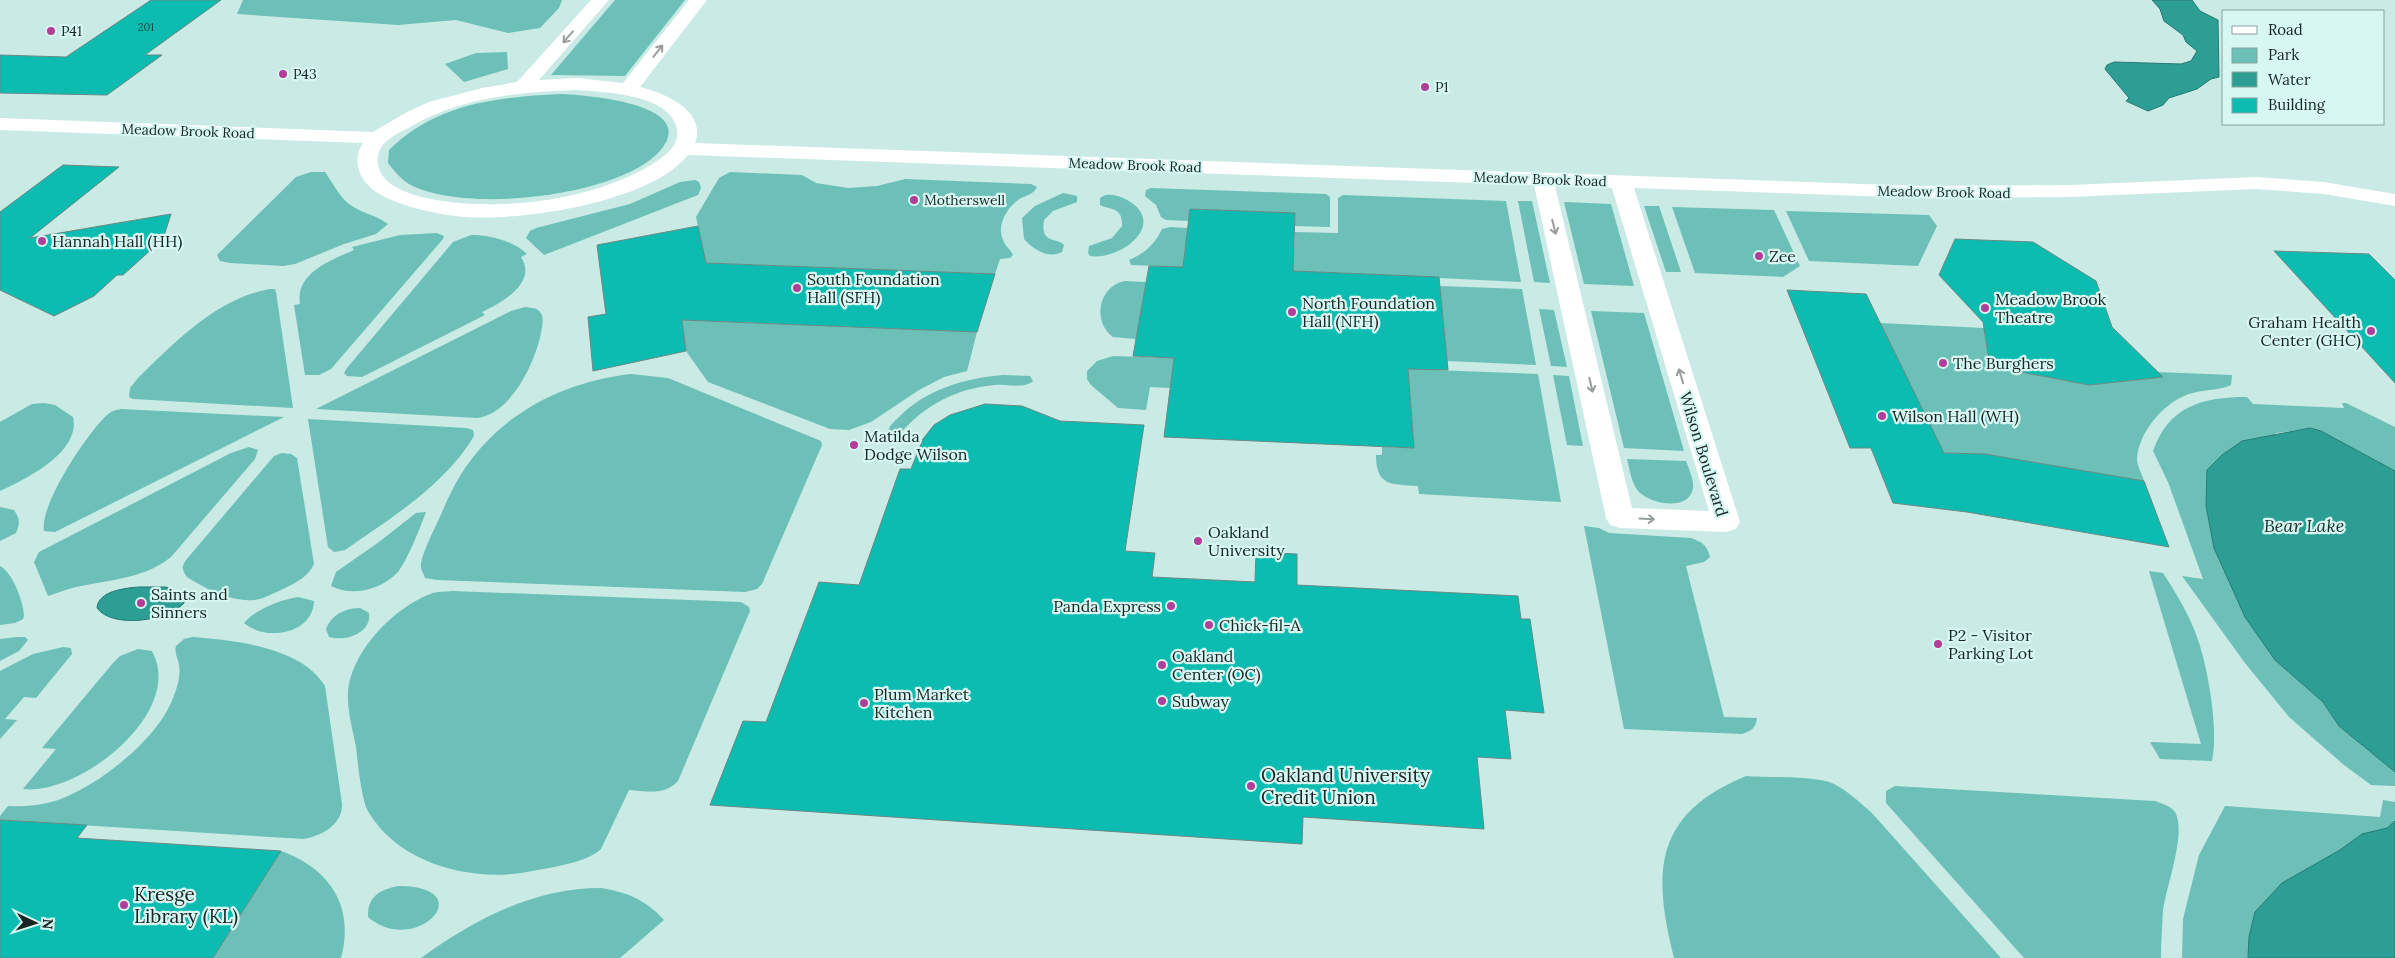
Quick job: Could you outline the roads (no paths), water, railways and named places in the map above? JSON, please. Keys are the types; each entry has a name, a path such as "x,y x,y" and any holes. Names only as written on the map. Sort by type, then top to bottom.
{"street":[{"path":"524,86 600,0"},
{"path":"628,89 698,0"},
{"path":"577,84 628,89 654,97 672,107 684,118 688,133 683,149 671,161 646,177 617,190 547,206 477,210 445,208 416,203 394,194 376,182 367,169 367,155 377,138 425,110 452,100 524,86 577,84"},
{"name":"Meadow Brook Road","path":"0,124 377,138"},
{"name":"Meadow Brook Road","path":"683,149 1964,193 2070,191 2256,183 2324,188 2395,200"},
{"name":"Wilson Boulevard","path":"1543,179 1620,518 1726,522 1621,182"}],"water":[{"path":"2152,0 2192,0 2200,11 2218,20 2219,77 2211,79 2197,89 2169,98 2163,105 2148,111 2126,101 2129,98 2105,69 2107,65 2114,62 2181,64 2191,61 2197,51 2186,42 2183,35 2164,21 2160,9"},
{"name":"Bear Lake","path":"2310,428 2321,431 2395,471 2395,772 2339,726 2323,702 2275,660 2245,617 2214,548 2206,506 2207,470 2222,455 2242,441"},
{"name":"Saints and Sinners","path":"139,587 166,587 183,594 184,603 166,614 140,620 115,619 104,615 97,608 99,602 107,594"},
{"path":"2395,821 2395,958 2248,958 2249,937 2255,912 2282,883 2340,850 2362,834 2387,828"}],"place":[{"name":"P41","path":"51,31"},
{"name":"P43","path":"283,74"},
{"name":"P1","path":"1425,87"},
{"name":"Motherswell","path":"914,200"},
{"name":"Hannah Hall (HH)","path":"42,241"},
{"name":"Zee","path":"1759,256"},
{"name":"South Foundation Hall (SFH)","path":"797,288"},
{"name":"Meadow Brook Theatre","path":"1985,308"},
{"name":"North Foundation Hall (NFH)","path":"1292,312"},
{"name":"Graham Health Center (GHC)","path":"2371,331"},
{"name":"The Burghers","path":"1943,363"},
{"name":"Wilson Hall (WH)","path":"1882,416"},
{"name":"Matilda Dodge Wilson","path":"854,445"},
{"name":"Oakland University","path":"1198,541"},
{"name":"Saints and Sinners","path":"141,603"},
{"name":"Panda Express","path":"1171,606"},
{"name":"Chick-fil-A","path":"1209,625"},
{"name":"P2 - Visitor Parking Lot","path":"1938,644"},
{"name":"Oakland Center (OC)","path":"1162,665"},
{"name":"Subway","path":"1162,701"},
{"name":"Plum Market Kitchen","path":"864,703"},
{"name":"Oakland University Credit Union","path":"1251,786"},
{"name":"Kresge Library (KL)","path":"124,905"}]}
